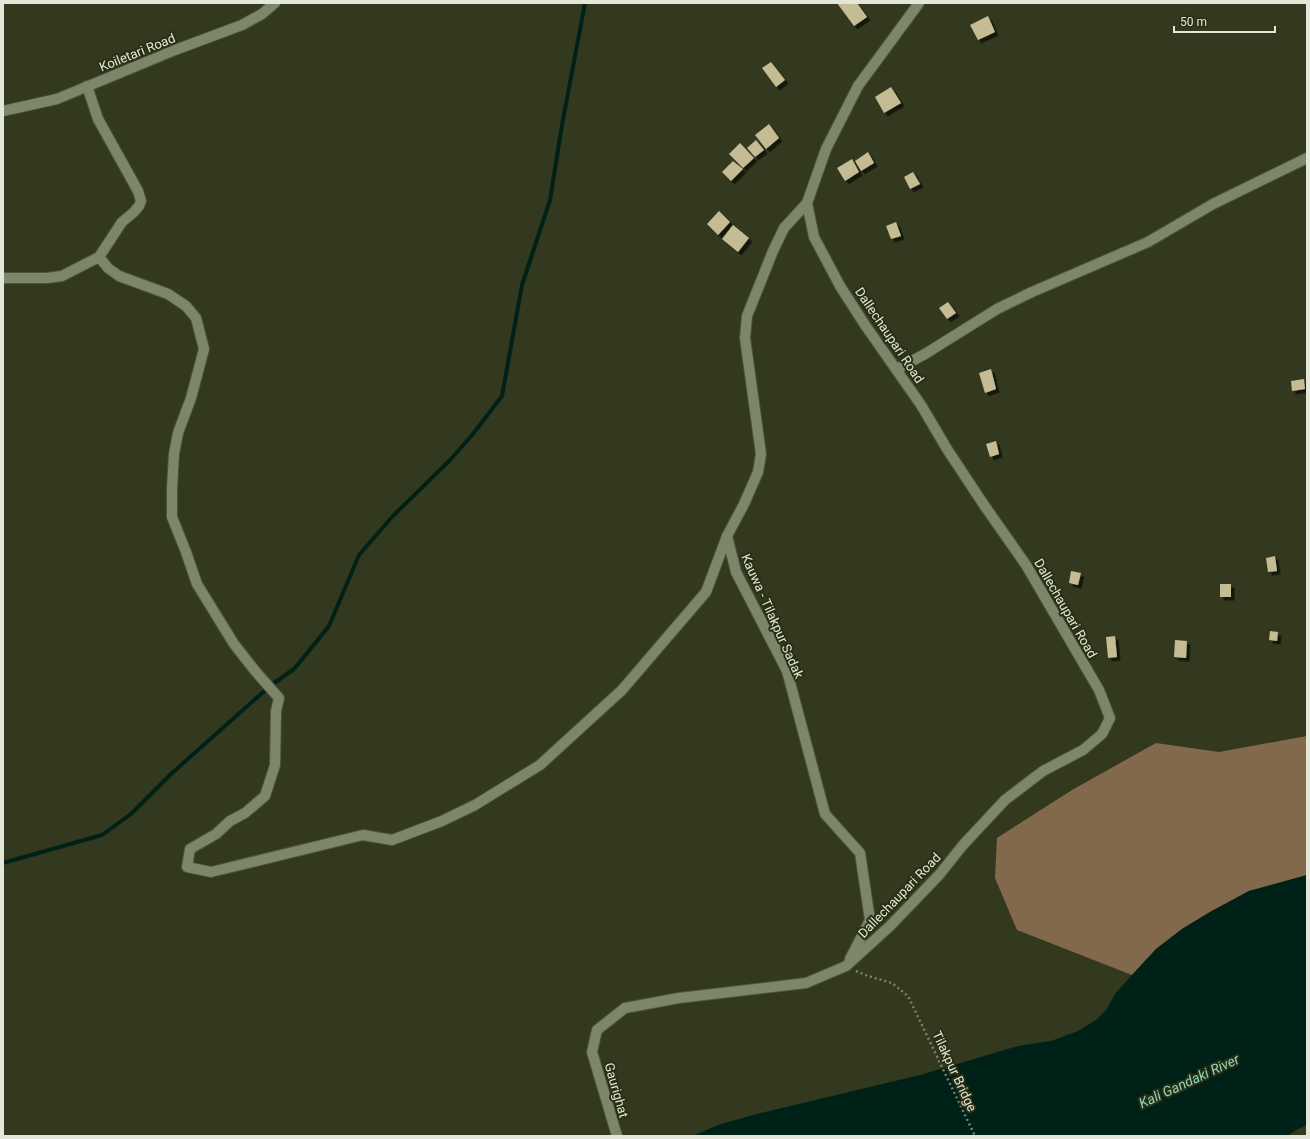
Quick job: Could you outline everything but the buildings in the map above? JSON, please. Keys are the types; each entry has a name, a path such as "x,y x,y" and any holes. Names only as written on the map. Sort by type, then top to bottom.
{"street":[{"name":"Koiletari Road","path":"3,112 57,99 175,50 242,25 262,14 275,3"},
{"path":"98,257 118,276 168,294 186,306 196,318 204,349 191,398 178,433 174,454 172,517 186,552 196,584 234,644 279,698 276,711 275,765 265,796 245,813 230,821 216,834 190,850 187,867 211,872 363,835 392,840 442,821 476,805 540,765 622,690 706,592 727,536 744,504 758,472 761,454 745,338 747,316 773,251 784,228 807,202 826,149 858,86 919,3"},
{"path":"3,278 47,278 62,276 98,257 122,222 134,212 141,201 138,190 98,118 87,86"},
{"path":"897,369 925,354 997,309 1032,292 1148,242 1213,204 1307,158"},
{"name":"Dallechaupari Road","path":"592,1052 597,1030 625,1008 679,998 806,983 846,966 890,926 939,875 963,845 1005,800 1043,771 1083,750 1102,734 1110,718 1099,690 1026,565 947,449 921,405 897,369 865,325 840,286 814,237 807,202"},
{"name":"Kauwa - Tilakpur Sadak","path":"727,536 736,572 787,671 825,814 860,853 870,920 846,966"},
{"name":"Gaurighat","path":"592,1052 617,1136"}],"path":[{"name":"Tilakpur Bridge","path":"846,966 868,976 892,983 908,996 975,1136"}],"shaded area":[{"path":"1307,736 1307,875 1249,891 1210,912 1182,929 1156,949 1132,975 1017,930 995,878 997,838 1072,790 1156,743 1219,752"}],"water":[{"name":"Kali Gandaki River","path":"1307,875 1307,1125 1287,1136 692,1136 721,1124 757,1114 920,1075 1018,1046 1051,1041 1078,1031 1096,1020 1106,1010 1115,994 1156,949 1182,929 1249,891"}],"waterway":[{"path":"3,863 102,835 131,814 171,774 270,686 294,669 329,626 359,555 392,517 450,460 473,434 502,396 522,285 550,200 562,125 585,3"}]}
